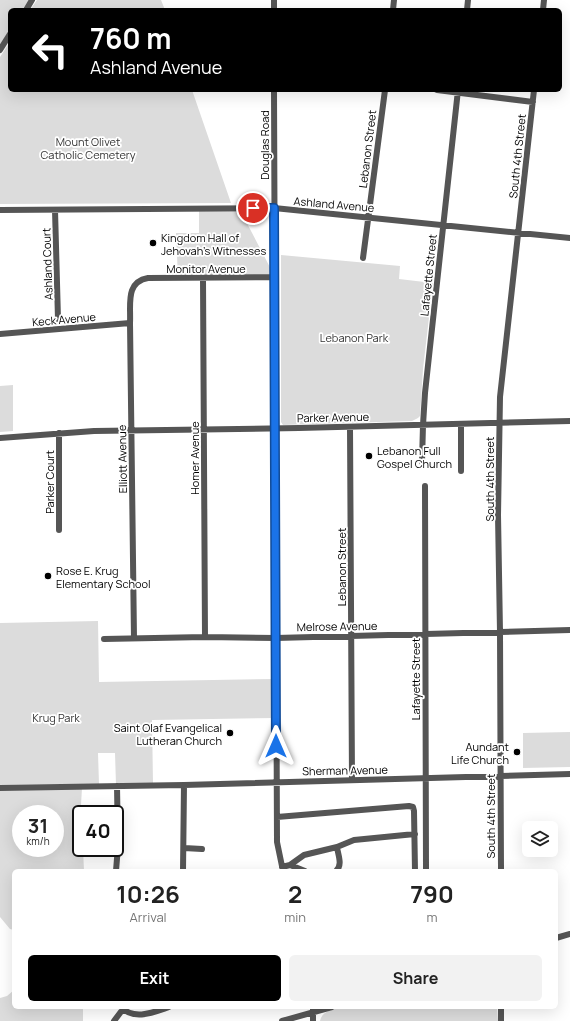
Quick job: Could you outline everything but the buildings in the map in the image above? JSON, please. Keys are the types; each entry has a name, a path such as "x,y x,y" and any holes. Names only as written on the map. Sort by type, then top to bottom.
{"street":[{"path":"0,50 8,37"},
{"name":"Douglas Road","path":"274,92 277,842 283,869"},
{"name":"Lebanon Street","path":"364,258 385,92"},
{"name":"Lafayette Street","path":"422,462 426,385 458,92"},
{"path":"465,92 533,102"},
{"name":"South 4th Street","path":"501,869 498,514 500,397 534,92"},
{"name":"Ashland Avenue","path":"0,210 274,208 570,238"},
{"name":"Ashland Court","path":"55,210 58,319"},
{"name":"Monitor Avenue","path":"137,282 148,278 275,277"},
{"name":"Homer Avenue","path":"203,278 205,637"},
{"name":"Elliott Avenue","path":"134,638 130,323 131,292 137,282"},
{"name":"Keck Avenue","path":"0,334 130,323"},
{"name":"Parker Avenue","path":"0,438 59,433 131,430 350,427 570,421"},
{"path":"461,424 461,471"},
{"name":"Lebanon Street","path":"350,427 352,780"},
{"name":"Parker Court","path":"59,433 59,530"},
{"name":"Lafayette Street","path":"426,486 426,869"},
{"name":"Melrose Avenue","path":"104,639 205,637 276,638 570,630"},
{"name":"Sherman Avenue","path":"0,788 184,785 570,774"},
{"path":"183,869 184,785"},
{"path":"116,869 118,846 117,786"},
{"path":"277,817 409,806 413,807 415,869"},
{"path":"283,869 304,855 336,847 359,839 415,834"},
{"path":"336,847 340,863 338,869"},
{"path":"184,848 202,848"},
{"path":"290,865 300,869"},
{"path":"558,937 570,934"},
{"path":"114,1021 121,1009"},
{"path":"123,1009 129,1013 136,1015 147,1014 163,1009"},
{"path":"282,1021 313,1009 313,1021"},
{"path":"501,1009 501,1021"}],"green space":[{"path":"0,0 29,0 23,8 8,8 8,32 0,45"},
{"path":"37,0 161,0 164,8 31,8"},
{"name":"Mount Olivet Catholic Cemetery","path":"8,45 8,92 193,92 231,203 0,204 0,57"},
{"path":"239,208 275,277 178,278 176,233 199,233 199,209"},
{"name":"Lebanon Park","path":"281,255 400,266 399,279 433,283 423,369 420,416 418,418 412,421 283,425 281,422"},
{"path":"13,385 13,431 0,432 0,386"},
{"name":"Krug Park","path":"98,621 99,682 276,679 276,718 152,720 153,784 116,785 115,753 98,753 99,784 0,785 0,623"},
{"path":"570,732 570,767 523,768 523,733"},
{"path":"0,788 82,788 81,805 72,805 72,857 83,857 84,869 12,869 12,930 0,917"},
{"path":"12,992 12,1009 83,1009 83,1021 0,1021 0,998 7,996"},
{"path":"497,1009 498,1021 320,1021 325,1013 331,1010"}],"place":[{"name":"Kingdom Hall of Jehovah's Witnesses","path":"153,243"},
{"name":"Lebanon Full Gospel Church","path":"369,456"},
{"name":"Rose E. Krug Elementary School","path":"48,576"},
{"name":"Saint Olaf Evangelical Lutheran Church","path":"230,733"},
{"name":"Aundant Life Church","path":"517,752"}],"route":[{"path":"253,208 274,208 276,746"}]}
